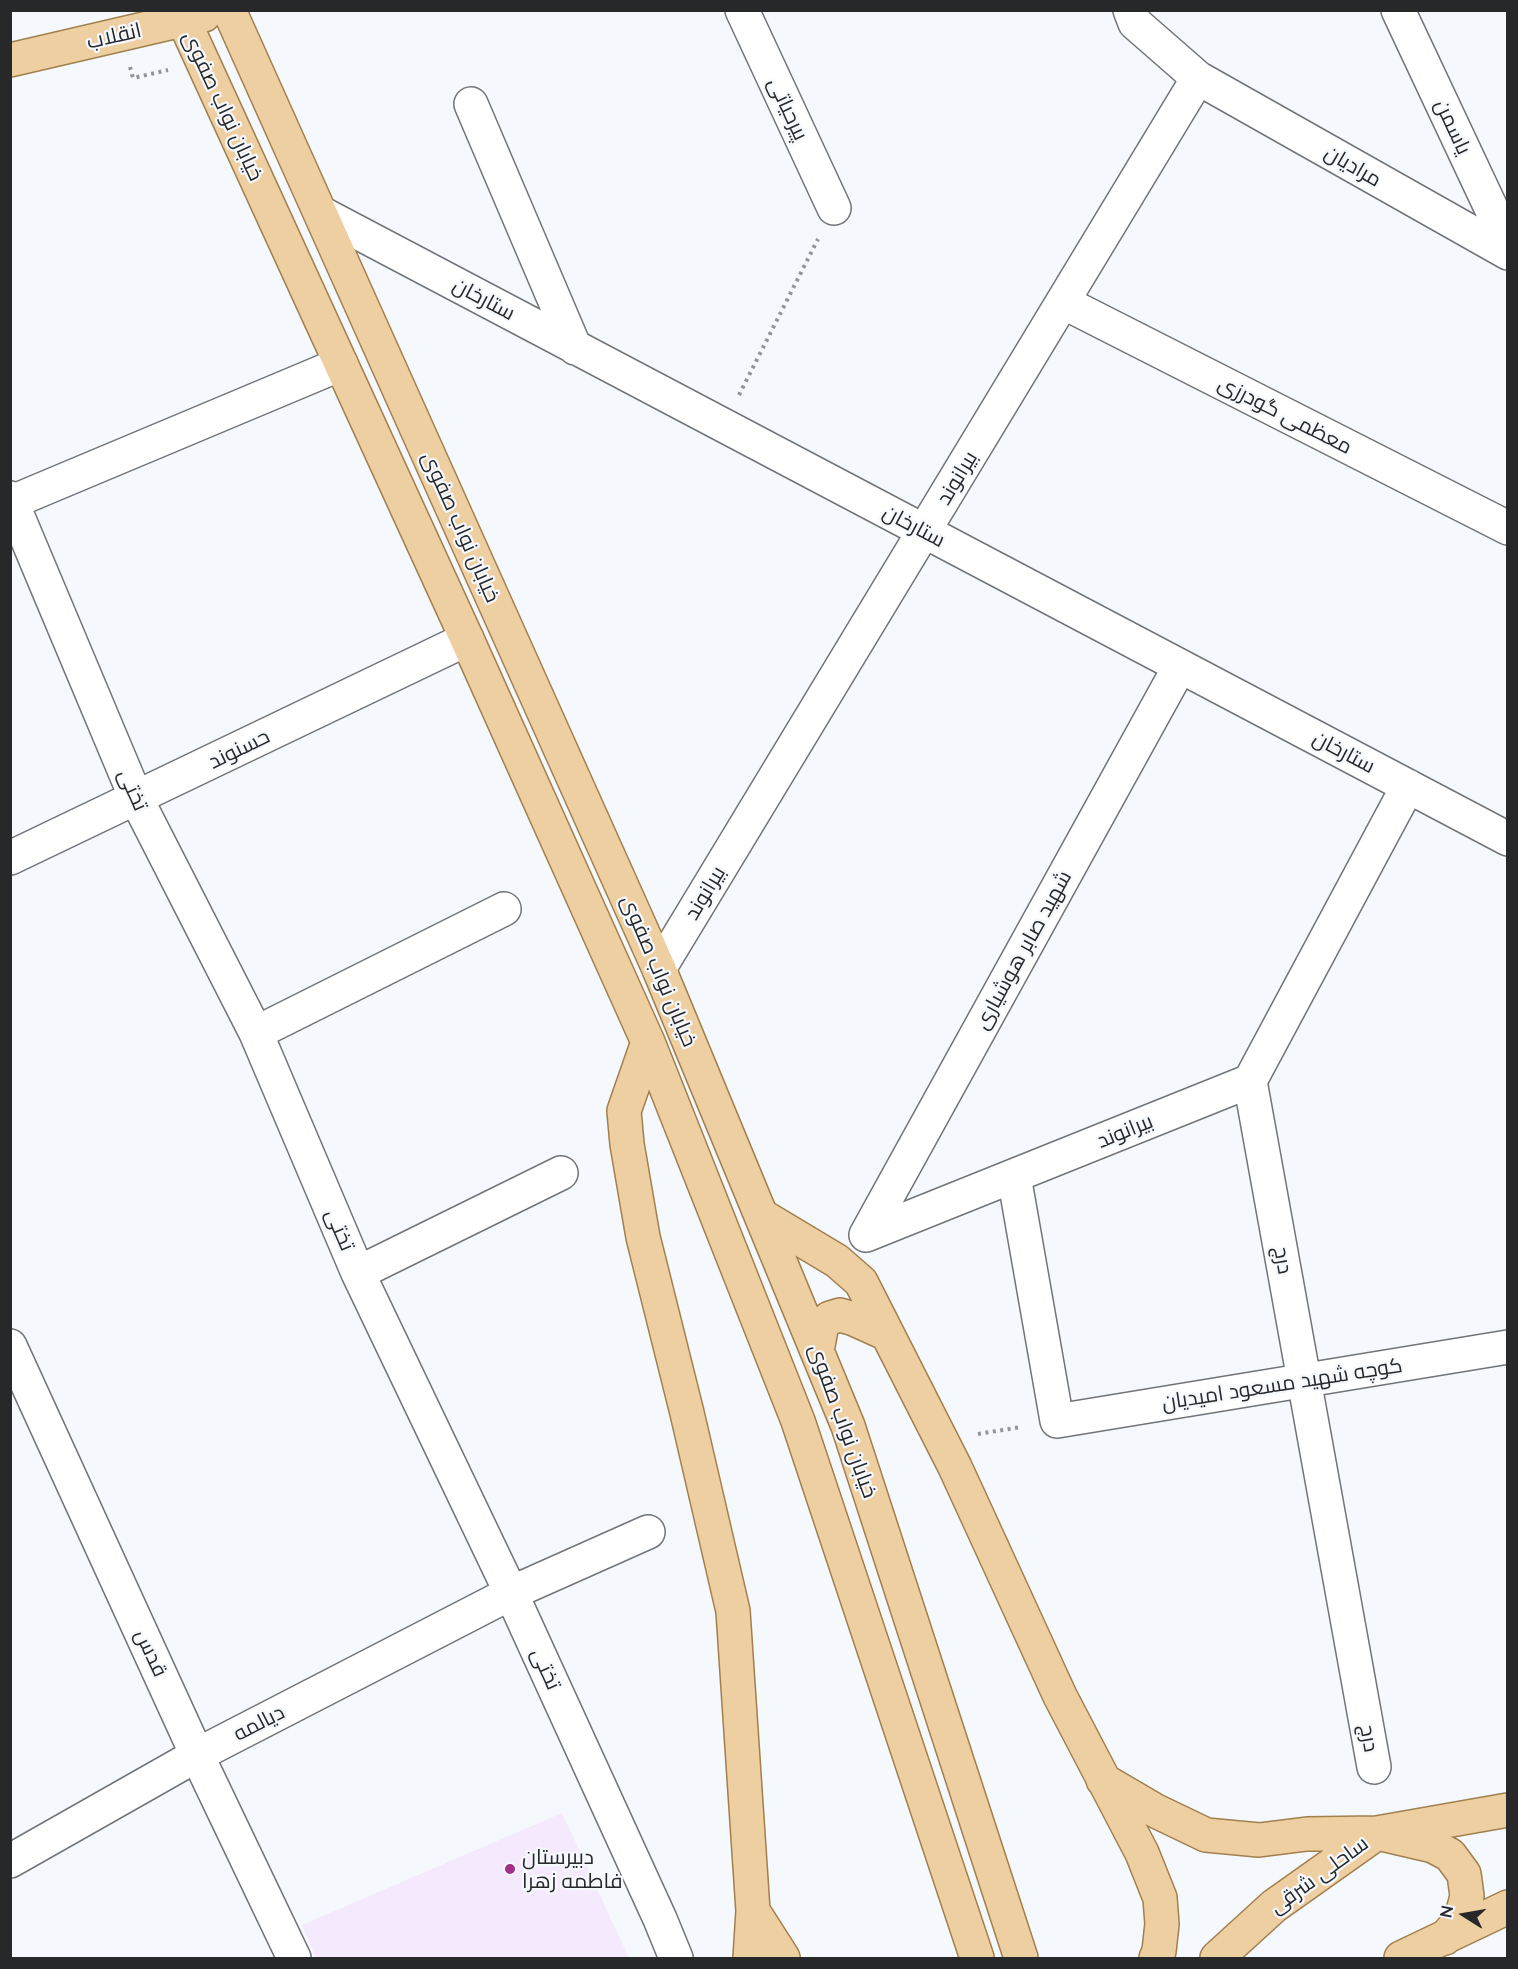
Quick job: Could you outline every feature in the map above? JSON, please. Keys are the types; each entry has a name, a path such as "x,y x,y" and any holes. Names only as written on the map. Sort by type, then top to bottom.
{"main road":[{"name":"انقلاب","path":"10,60 184,21 217,10"},
{"name":"خیابان نواب صفوی","path":"229,10 659,969 848,1426 1021,1959"},
{"name":"خیابان نواب صفوی","path":"184,21 467,639 648,1042 798,1421 977,1959"},
{"path":"648,1042 624,1112 627,1144 644,1237 732,1611 753,1911 750,1959"},
{"path":"762,1216 837,1261 861,1282 885,1333 942,1440 1060,1696 1142,1853 1160,1898 1162,1924 1156,1959"},
{"path":"817,1351 822,1324 830,1318 840,1316 854,1319 885,1333"},
{"path":"1103,1780 1156,1811 1206,1835 1259,1840 1307,1834 1377,1833 1433,1846 1450,1855 1464,1874 1467,1896 1461,1918 1444,1938"},
{"name":"ساحلی شرقی","path":"1217,1959 1274,1906 1377,1833 1508,1810"},
{"path":"1401,1959 1508,1907"},
{"path":"753,1911 783,1959"}],"street":[{"name":"پیرحیاتی","path":"742,10 834,208"},
{"name":"مرادیان","path":"1130,10 1135,23 1198,78 1508,253"},
{"name":"یاسمن","path":"1398,10 1508,244"},
{"name":"بیرانوند","path":"659,969 1198,78"},
{"path":"471,104 575,348"},
{"name":"ستارخان","path":"321,213 1508,838"},
{"name":"معظمی گودرزی","path":"1063,302 1508,528"},
{"path":"11,500 341,364"},
{"name":"تختی","path":"11,500 136,798 256,1033 358,1273 511,1593 660,1919 676,1959"},
{"name":"حسنوند","path":"10,858 467,639"},
{"name":"شهید صابر هوشیاری","path":"866,1235 1180,666"},
{"path":"1250,1081 1408,786"},
{"path":"256,1033 504,909"},
{"name":"بیرانوند","path":"866,1235 1250,1081"},
{"name":"درج","path":"1250,1081 1374,1767"},
{"path":"358,1273 561,1173"},
{"path":"1014,1176 1057,1421"},
{"name":"قدس","path":"10,1346 197,1755 294,1959"},
{"name":"کوچه شهید مسعود امیدیان","path":"1057,1421 1508,1347"},
{"name":"دیالمه","path":"10,1861 197,1755 511,1593 648,1532"}],"path":[{"path":"723,425 834,208"},
{"path":"942,1440 1057,1421"}],"shaded area":[{"name":"دبیرستان فاطمه زهرا","path":"562,1813 629,1958 316,1958 302,1925"}],"place":[{"name":"دبیرستان فاطمه زهرا","path":"510,1869"}]}
